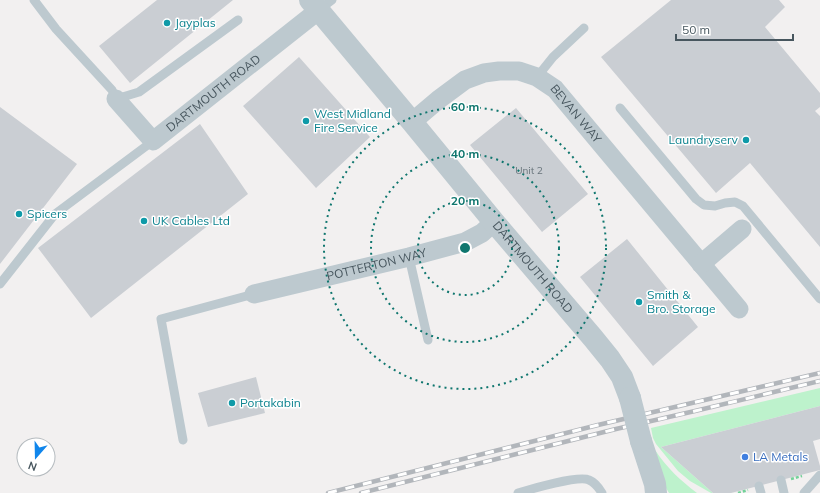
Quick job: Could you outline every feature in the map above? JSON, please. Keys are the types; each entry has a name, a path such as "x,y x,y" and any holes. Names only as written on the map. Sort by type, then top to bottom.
{"street":[{"name":"DARTMOUTH ROAD","path":"153,141 320,3 412,122 610,359 622,377 630,398 655,484 656,493"},
{"name":"BEVAN WAY","path":"412,122 465,80 484,73 518,71 537,77 554,89 739,309"},
{"path":"116,99 153,141"},
{"name":"POTTERTON WAY","path":"254,294 465,242 482,233 494,222"},
{"path":"701,264 748,224"}],"lane":[{"path":"34,0 56,29 112,90 116,99 139,92 238,20"},
{"path":"537,77 553,57 584,28"},
{"path":"620,108 700,202 704,205 715,206 735,202 743,206 748,224 820,299"},
{"path":"0,284 56,214 153,141"},
{"path":"409,257 428,340"},
{"path":"183,440 161,319 254,294"},
{"path":"804,493 820,475"},
{"path":"518,493 551,489 580,478 589,480 602,493"},
{"path":"781,480 784,493"}],"green space":[{"path":"820,388 820,406 661,447 713,493 690,481 678,471 656,444 653,438 651,428"},
{"path":"655,450 674,473 697,493 669,493 666,488"}],"building":[{"name":"Jayplas","path":"157,0 233,0 130,83 99,46"},
{"name":"Laundryserv","path":"671,0 779,0 785,7 765,27 820,93 820,107 815,111 820,116 820,247 750,163 716,193 601,57"},
{"name":"West Midland Fire Service","path":"299,57 370,137 316,188 243,106"},
{"name":"Spicers","path":"0,107 77,164 0,264"},
{"path":"516,108 588,194 542,232 470,145"},
{"name":"UK Cables Ltd","path":"200,124 248,194 91,318 38,248"},
{"name":"Smith & Bro. Storage","path":"627,239 698,327 653,366 580,277"},
{"name":"Portakabin","path":"256,377 265,413 208,427 198,393"},
{"name":"LA Metals","path":"820,406 820,439 813,441 820,470 731,493 713,493 661,447"}],"railway":[{"path":"328,493 598,425 820,373"},
{"path":"361,493 616,429 820,381"}],"place":[{"name":"Jayplas","path":"167,23"},
{"name":"West Midland Fire Service","path":"306,121"},
{"name":"Laundryserv","path":"746,140"},
{"name":"Spicers","path":"19,214"},
{"name":"UK Cables Ltd","path":"144,221"},
{"name":"Smith & Bro. Storage","path":"639,302"},
{"name":"Portakabin","path":"232,403"},
{"name":"LA Metals","path":"745,457"}]}
